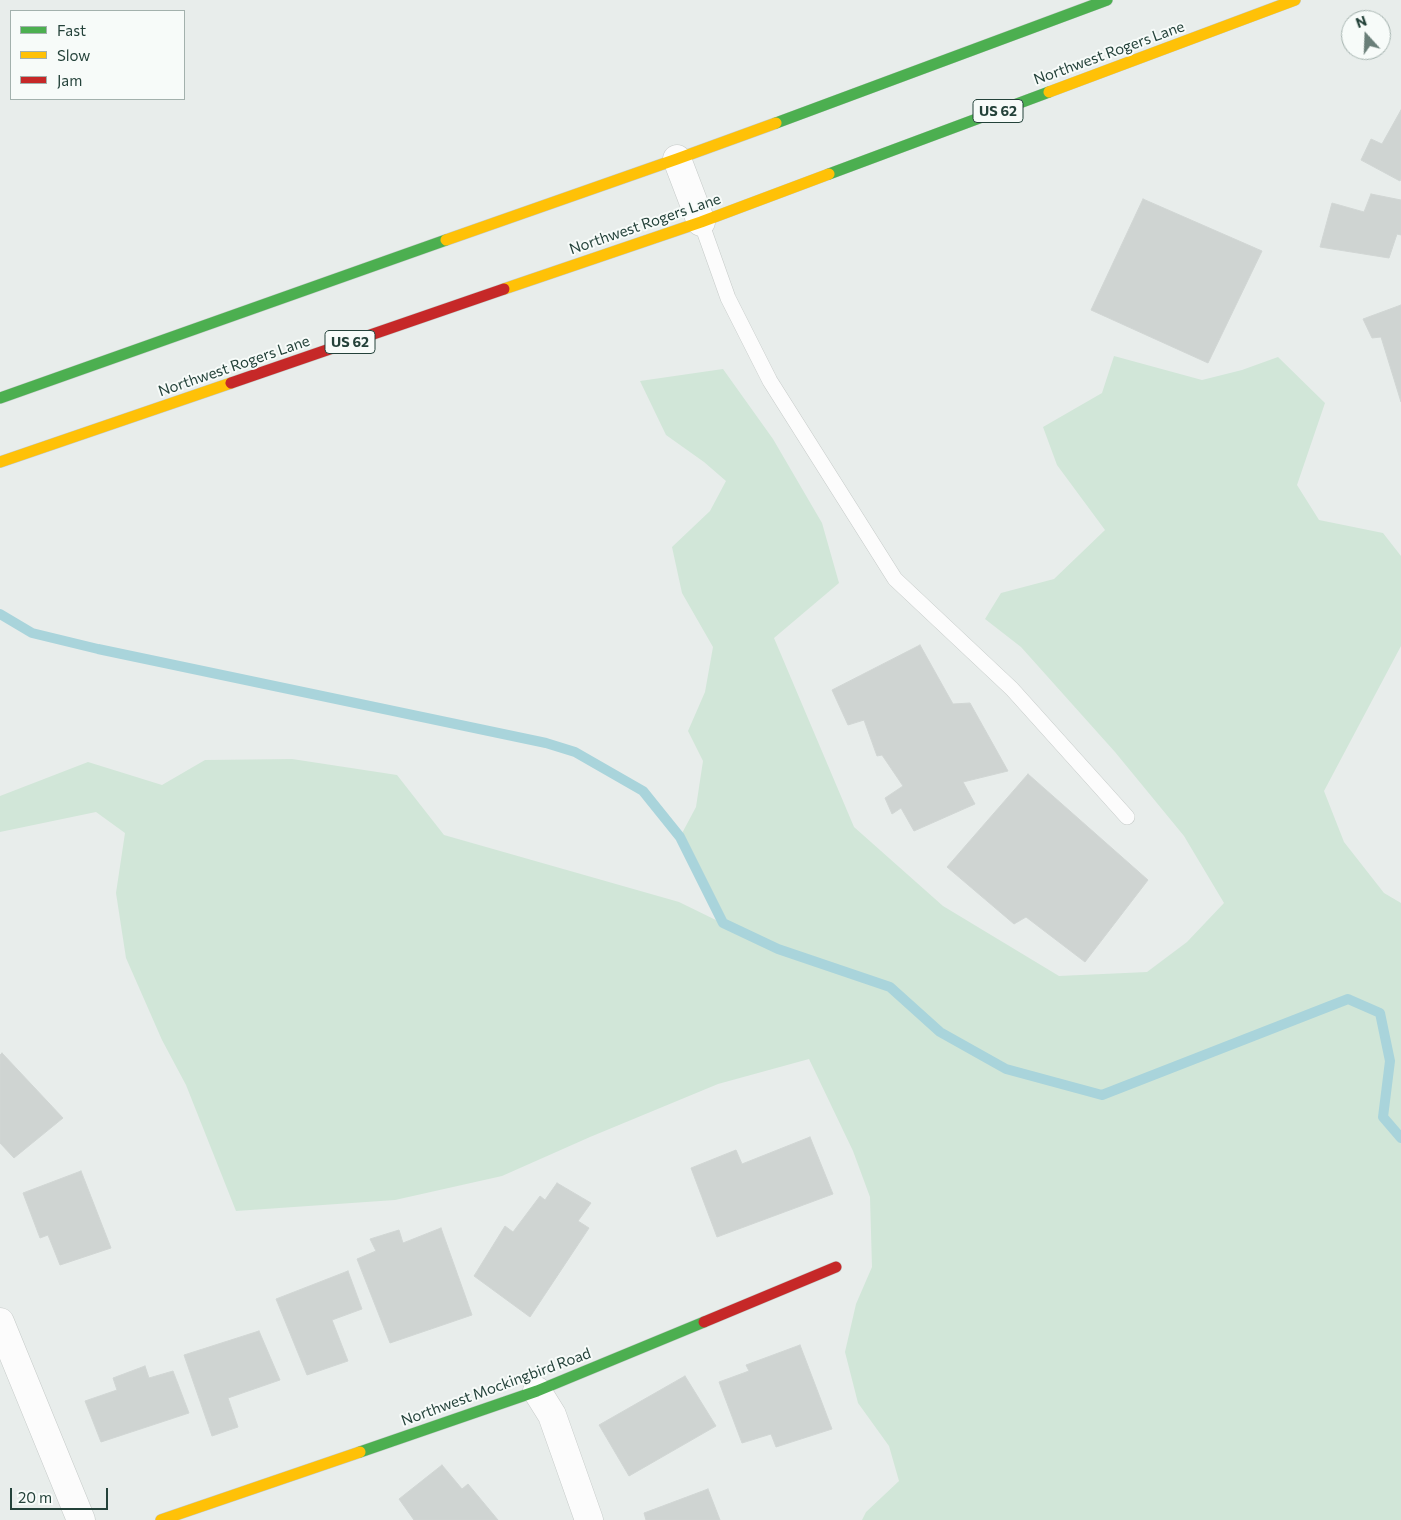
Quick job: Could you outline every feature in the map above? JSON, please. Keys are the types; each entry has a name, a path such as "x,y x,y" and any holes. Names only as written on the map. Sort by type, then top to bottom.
{"main road":[{"path":"0,398 677,159 1107,0"},
{"name":"Northwest Rogers Lane","path":"0,462 701,222 1295,0"},
{"name":"Northwest Mockingbird Road","path":"162,1520 537,1392 836,1267"}],"street":[{"path":"677,159 701,222"},
{"path":"0,1322 81,1520"},
{"path":"537,1392 552,1415 589,1520"}],"lane":[{"path":"701,222 728,298 770,381 895,579 1012,688 1127,817"}],"green space":[{"path":"1114,356 1202,380 1242,370 1278,357 1325,403 1297,485 1319,520 1383,533 1401,556 1401,646 1324,791 1344,842 1384,893 1401,903 1401,1520 862,1520 866,1512 899,1481 889,1446 858,1403 845,1352 856,1304 872,1267 870,1197 853,1151 809,1059 718,1084 502,1176 395,1200 236,1211 186,1085 162,1040 126,958 116,893 125,833 96,812 0,832 0,796 88,762 162,785 205,760 292,759 397,775 444,835 679,902 722,923 680,837 696,807 703,761 688,731 705,692 713,647 682,593 672,547 710,511 726,481 704,462 666,435 640,381 723,369 773,439 822,523 839,583 774,638 854,827 943,906 1059,976 1147,972 1187,942 1224,903 1184,836 1115,752 1021,647 985,619 1001,593 1054,579 1105,530 1057,465 1043,427 1102,393"}],"building":[{"path":"1401,110 1400,181 1361,160 1371,139 1382,144"},
{"path":"1371,194 1401,200 1401,235 1397,234 1389,258 1320,247 1332,203 1364,212"},
{"path":"1143,199 1262,251 1208,363 1091,310"},
{"path":"1401,305 1401,402 1381,337 1372,338 1363,319"},
{"path":"920,645 953,704 970,703 1008,771 963,782 975,804 914,831 901,808 892,814 885,798 903,786 882,755 877,756 864,720 848,725 832,690"},
{"path":"1028,774 1148,880 1085,962 1026,917 1014,924 947,867"},
{"path":"2,1053 63,1118 14,1158 0,1143 0,1055"},
{"path":"810,1137 833,1194 717,1237 691,1168 736,1150 742,1164"},
{"path":"81,1171 111,1248 60,1265 48,1235 40,1238 23,1193"},
{"path":"557,1183 591,1203 578,1221 589,1228 530,1317 474,1276 505,1226 513,1232 540,1196 545,1200"},
{"path":"441,1228 472,1315 390,1343 357,1259 376,1251 370,1239 399,1230 403,1243"},
{"path":"348,1271 362,1309 332,1320 348,1361 307,1375 276,1299"},
{"path":"259,1331 280,1380 228,1398 238,1427 212,1436 184,1355"},
{"path":"800,1345 832,1429 776,1447 771,1434 742,1443 719,1382 749,1371 746,1365"},
{"path":"145,1366 149,1378 173,1371 189,1413 101,1442 85,1401 117,1390 113,1378"},
{"path":"685,1376 716,1426 629,1476 599,1425"},
{"path":"442,1465 462,1489 468,1484 498,1520 414,1520 399,1499"},
{"path":"708,1489 720,1520 646,1520 644,1513"}],"waterway":[{"path":"0,614 32,633 98,649 546,743 575,752 643,791 680,837 723,923 778,949 890,987 940,1032 1006,1069 1102,1095 1348,999 1380,1013 1390,1061 1383,1117 1401,1138"}],"traffic: fast":[{"path":"776,123 1107,0"},
{"path":"829,174 1049,92"},
{"path":"0,398 446,240"},
{"path":"360,1452 537,1391 704,1322"}],"traffic: slow":[{"path":"1049,92 1295,0"},
{"path":"446,240 776,123"},
{"path":"504,289 701,222 829,174"},
{"path":"0,462 231,383"},
{"path":"161,1520 360,1452"}],"traffic: jam":[{"path":"231,383 504,289"},
{"path":"704,1322 836,1267"}]}
